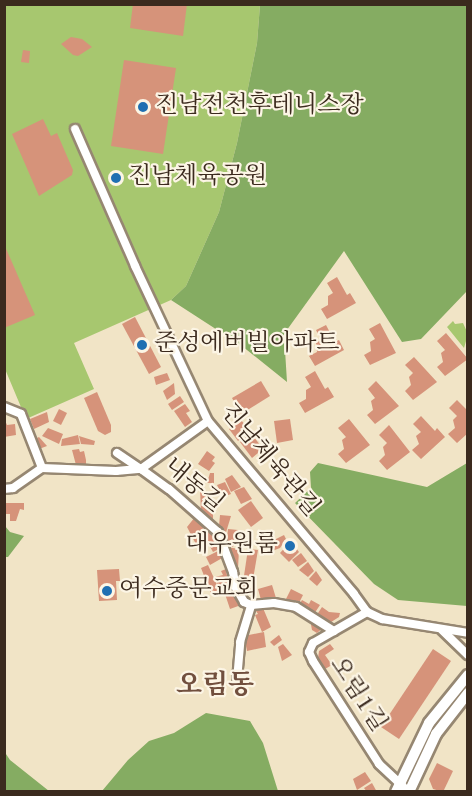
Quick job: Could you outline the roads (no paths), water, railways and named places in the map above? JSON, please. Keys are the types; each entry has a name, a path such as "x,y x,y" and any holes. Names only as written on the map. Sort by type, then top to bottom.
{"main road":[{"path":"398,788 418,743 442,705 468,675"},
{"path":"411,791 436,734 468,693"}],"street":[{"name":"진남체육관길","path":"75,129 135,267 208,421 347,585 366,612"},
{"path":"4,407 21,414 42,468 13,488 4,489"},
{"path":"117,453 141,469 208,421"},
{"name":"내동길","path":"42,468 116,471 141,469 169,489 218,532 237,592 244,602 251,605"},
{"path":"237,680 240,642 251,605 274,603 296,607 334,631"},
{"path":"366,612 382,619 468,633"},
{"name":"오림1길","path":"366,612 311,646 309,652 313,662 379,764 398,788"},
{"path":"442,630 468,655"},
{"path":"442,705 468,670"},
{"path":"398,788 411,791"}],"place":[{"name":"진남전천후테니스장","path":"143,107"},
{"name":"진남체육공원","path":"116,178"},
{"name":"준성에버빌아파트","path":"142,345"},
{"name":"대우원룸","path":"290,546"},
{"name":"여수중문교회","path":"107,591"}],"district":[{"name":"오림동","path":"215,686"}]}
